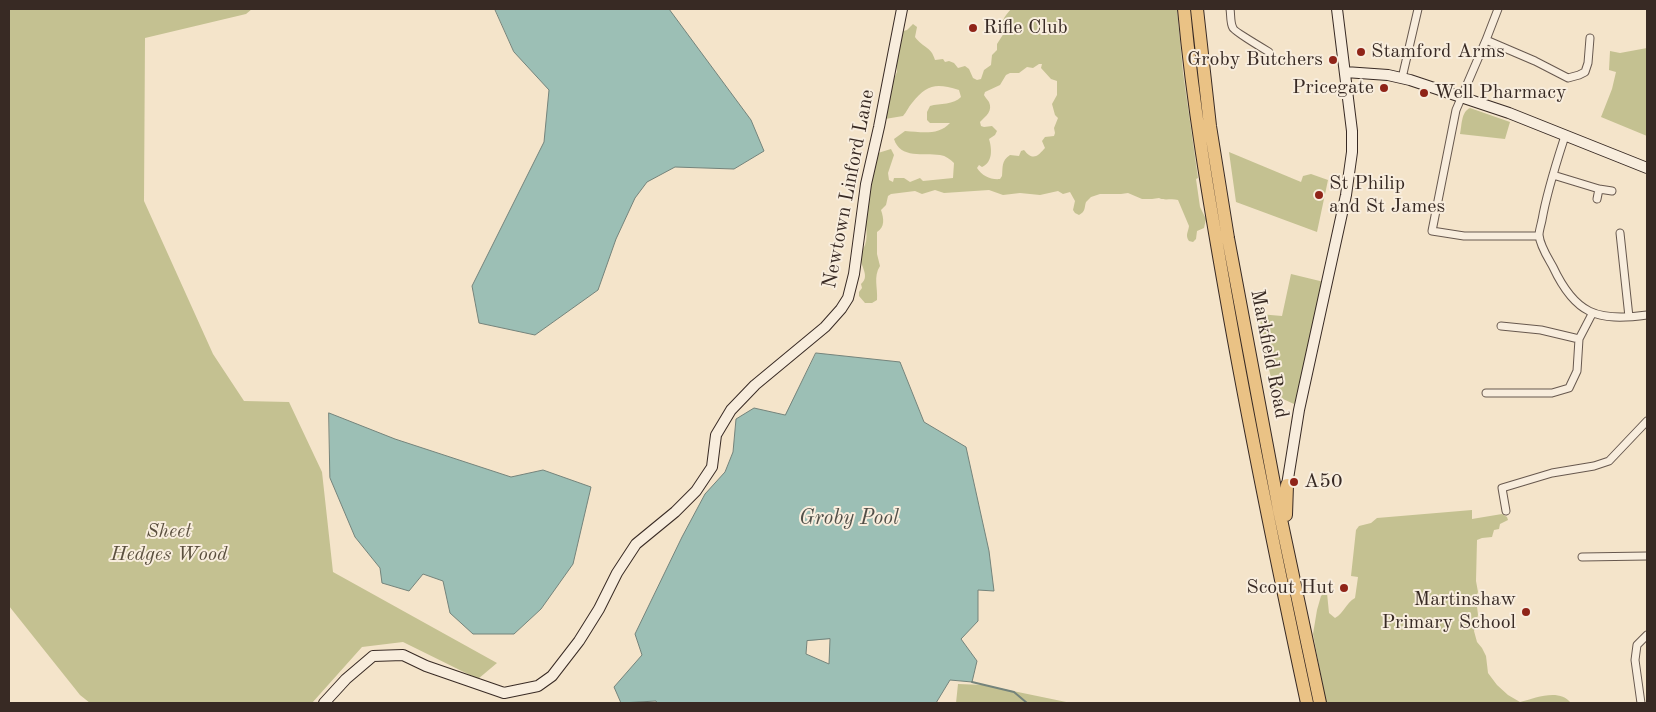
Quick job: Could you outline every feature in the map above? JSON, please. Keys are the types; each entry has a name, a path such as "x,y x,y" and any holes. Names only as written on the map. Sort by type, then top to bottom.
{"highway":[{"name":"Markfield Road","path":"1184,9 1193,101 1210,210 1246,405 1307,703"},
{"name":"Markfield Road","path":"1197,9 1210,126 1227,229 1289,557 1320,703"},
{"path":"1286,485 1289,557"}],"street":[{"name":"Newtown Linford Lane","path":"324,703 346,679 373,656 403,655 426,666 504,693 538,686 552,676 579,641 599,609 617,572 636,544 675,512 696,491 712,467 716,435 731,410 755,385 825,327 848,298 854,274 866,184 902,9"},
{"path":"1230,9 1232,28 1266,50 1257,56"},
{"name":"Markfield Road","path":"1286,485 1299,410 1350,174 1353,142 1337,9"},
{"path":"1402,78 1418,9"},
{"path":"1498,9 1461,97 1450,136 1432,231 1464,236 1539,236"},
{"path":"1486,40 1535,61 1568,78 1585,72 1588,63 1590,38"},
{"path":"1345,72 1402,78 1509,113 1647,168"},
{"path":"1565,136 1552,175 1539,236 1556,273 1573,300 1592,314 1629,317 1647,315"},
{"path":"1552,175 1612,191"},
{"path":"1597,199 1599,189"},
{"path":"1620,233 1629,317"},
{"path":"1486,393 1552,394 1568,388 1577,371 1579,340 1592,314"},
{"path":"1501,326 1541,330 1579,340"},
{"path":"1506,511 1502,488 1524,480 1561,471 1594,466 1608,460 1647,421"},
{"path":"1582,557 1647,556"},
{"path":"1642,703 1634,660 1637,645 1647,635"}],"green space":[{"name":"Sheet Hedges Wood","path":"9,9 252,9 246,14 145,38 144,201 213,354 244,401 289,402 322,472 333,572 497,663 478,679 403,642 362,647 312,703 90,703 80,695 9,606"},
{"path":"1011,9 1177,9 1183,72 1198,178 1196,179 1200,207 1206,219 1204,228 1197,231 1196,239 1193,242 1189,241 1187,235 1189,226 1178,200 1142,199 1128,193 1100,194 1091,197 1086,202 1084,211 1079,215 1073,210 1075,201 1070,192 1063,194 1058,191 1040,195 1020,193 1003,195 989,190 944,193 935,190 922,194 915,191 891,194 888,196 886,205 881,210 883,222 877,232 877,254 880,266 876,278 877,300 872,303 865,303 859,296 862,288 861,284 865,277 860,256 866,241 867,204 878,153 891,149 894,155 888,173 889,180 893,182 894,178 904,178 910,182 920,178 923,181 953,178 954,163 948,158 940,155 913,154 901,150 894,139 905,131 935,132 945,127 950,123 930,123 927,120 927,112 930,106 958,100 961,97 959,90 944,86 932,87 917,97 903,116 885,119 890,96 889,90 897,72 896,56 901,43 900,32 907,30 913,24 917,27 915,37 929,49 935,60 943,59 945,62 949,61 958,68 965,66 969,69 973,78 977,80 981,79 984,70 991,65 992,55 997,50 997,44 1004,33 1003,20","holes":["1042,64 1041,68 1051,79 1057,81 1057,95 1052,104 1055,115 1058,118 1054,128 1054,136 1045,137 1042,141 1045,148 1034,157 1024,150 1021,151 1019,156 1010,155 1007,157 1000,179 987,177 977,168 979,165 982,167 986,165 990,159 991,147 989,139 997,131 992,126 981,126 980,122 990,108 989,102 984,95 985,92 1000,85 1006,75 1010,73 1019,73 1027,67 1033,68"]},
{"path":"1647,48 1647,136 1601,117 1612,89 1616,72 1609,70 1610,51 1620,53"},
{"path":"1470,108 1510,122 1505,139 1460,134 1463,116"},
{"path":"1229,152 1301,182 1303,176 1311,174 1328,180 1317,232 1236,202"},
{"path":"1291,274 1324,282 1297,399 1294,404 1283,399 1275,392 1267,362 1259,314 1282,316"},
{"path":"1472,510 1472,519 1502,514 1508,520 1500,524 1499,529 1494,530 1492,537 1477,540 1476,581 1478,592 1476,598 1478,615 1474,631 1477,642 1486,656 1488,673 1508,695 1520,702 1554,695 1566,698 1571,703 1326,703 1313,634 1317,610 1321,596 1324,593 1327,593 1329,613 1335,618 1355,598 1358,577 1351,576 1356,530 1359,526 1371,523 1377,518"},
{"path":"958,684 984,685 1071,703 956,703"}],"water":[{"path":"495,9 669,9 751,120 764,151 734,169 675,167 647,182 635,198 616,239 598,290 535,335 479,323 472,286 544,142 549,90 514,52"},
{"name":"Groby Pool","path":"816,353 900,362 924,422 966,447 989,551 994,591 978,590 978,621 961,639 977,661 972,682 950,680 936,703 657,703 656,701 621,703 614,687 642,655 635,634 705,494 725,472 733,452 736,419 754,408 785,415","holes":["830,639 829,664 806,654 807,641"]},
{"path":"329,413 395,439 511,477 543,470 591,487 573,564 541,609 514,634 473,634 450,613 443,581 423,574 409,591 382,583 380,568 355,537 330,478"}],"waterway":[{"path":"972,682 1014,692 1027,703"}],"place":[{"name":"Rifle Club","path":"973,28"},
{"name":"Stamford Arms","path":"1361,52"},
{"name":"Groby Butchers","path":"1333,60"},
{"name":"Pricegate","path":"1384,88"},
{"name":"Well Pharmacy","path":"1424,93"},
{"name":"St Philip and St James","path":"1319,195"},
{"name":"A50","path":"1294,482"},
{"name":"Scout Hut","path":"1344,588"},
{"name":"Martinshaw Primary School","path":"1526,612"}]}
